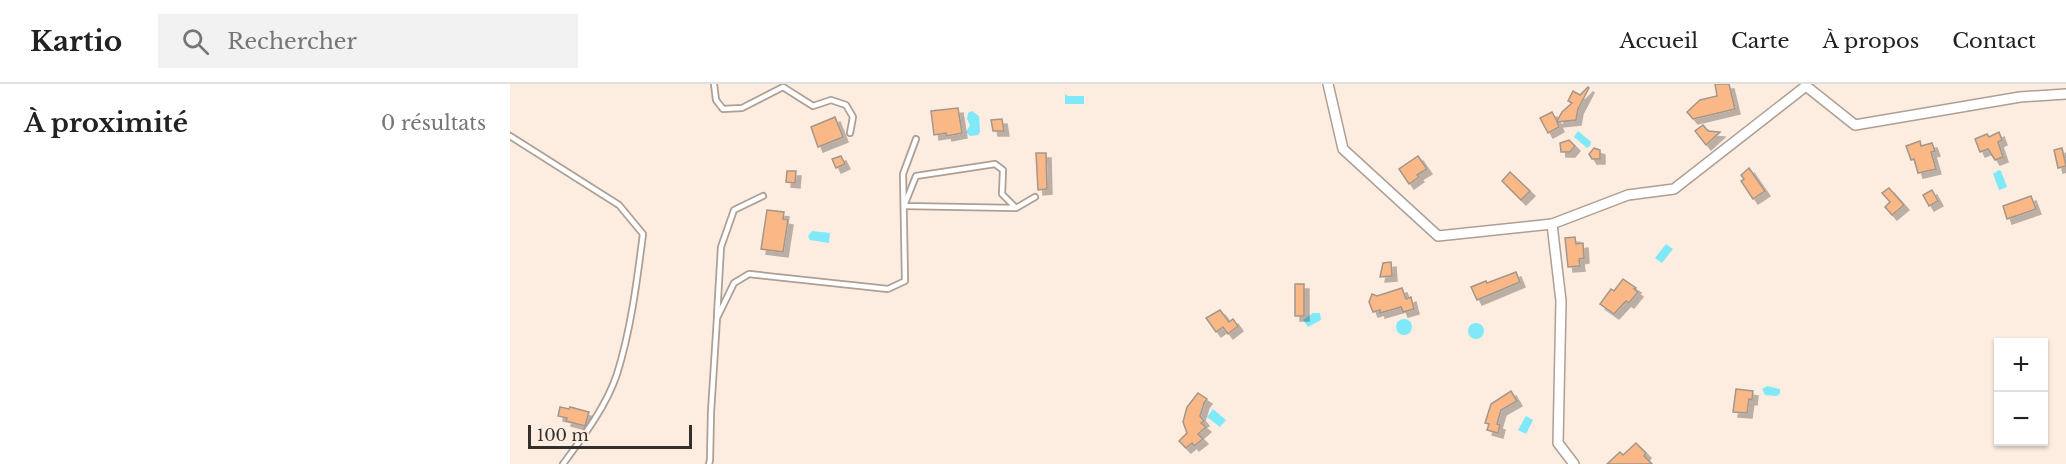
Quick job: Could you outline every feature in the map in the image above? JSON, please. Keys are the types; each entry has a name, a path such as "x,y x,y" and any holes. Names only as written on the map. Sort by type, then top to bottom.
{"street":[{"path":"1328,84 1342,149 1438,236 1552,224 1628,195 1674,189 1806,86 1855,125 2020,97 2066,94"},
{"path":"1552,224 1561,301 1558,443 1575,464"}],"lane":[{"path":"714,84 716,100 723,109 742,108 783,87 813,106 831,100 838,102 846,105 853,117 850,133"},
{"path":"510,136 619,205 643,234 636,292 616,375 591,426 563,464"},
{"path":"717,318 734,283 748,274 888,289 905,281 903,174 916,139"},
{"path":"904,206 916,176 995,164 1003,170 1002,194 1016,208"},
{"path":"708,464 721,247 734,210 763,196"},
{"path":"904,206 1016,208 1035,197"}],"water":[{"path":"1065,94 1084,96 1084,104 1065,104"},
{"path":"972,111 979,116 980,132 978,135 970,136 966,132 970,125 967,119 968,113"},
{"path":"1578,131 1591,142 1587,148 1574,137"},
{"path":"1999,170 2007,187 1999,190 1993,174"},
{"path":"812,231 830,233 829,243 810,240 808,236"},
{"path":"1666,244 1673,249 1662,263 1655,258"},
{"path":"1313,313 1320,313 1321,320 1308,327 1303,320"},
{"path":"1401,319 1407,319 1412,327 1410,333 1401,335 1396,330 1396,324"},
{"path":"1476,323 1484,331 1476,339 1468,331"},
{"path":"1767,386 1780,389 1780,393 1777,396 1765,395 1762,389"},
{"path":"1213,409 1226,420 1220,427 1207,417"},
{"path":"1526,416 1533,420 1526,434 1518,430"}],"building":[{"path":"1715,84 1729,84 1735,109 1693,119 1687,112 1700,100 1717,96"},
{"path":"1588,87 1578,109 1576,120 1557,122 1559,127 1548,133 1540,118 1552,112 1557,121 1562,112 1572,103 1568,101 1573,91 1580,95"},
{"path":"958,108 962,133 947,136 946,133 934,135 931,111"},
{"path":"835,117 843,137 818,147 811,127"},
{"path":"1002,119 1004,131 993,131 991,120"},
{"path":"1703,125 1708,131 1720,132 1706,145 1695,131"},
{"path":"1999,132 2002,140 1998,142 2003,157 1995,160 1988,149 1980,152 1975,139 1987,134 1989,137"},
{"path":"1569,140 1575,146 1570,152 1561,152 1560,143"},
{"path":"1920,141 1921,146 1932,143 1935,151 1931,152 1936,169 1918,173 1914,159 1911,160 1906,146"},
{"path":"1594,148 1600,150 1600,159 1592,159 1589,154"},
{"path":"2062,148 2066,166 2058,168 2054,150"},
{"path":"1036,153 1046,153 1047,189 1038,190"},
{"path":"841,156 845,164 836,168 832,159"},
{"path":"1418,156 1427,169 1409,184 1399,169"},
{"path":"1749,168 1765,191 1753,199 1741,181 1744,179 1741,175"},
{"path":"787,171 796,171 795,183 786,182"},
{"path":"1510,172 1530,191 1521,200 1502,181"},
{"path":"1889,188 1904,205 1892,215 1885,207 1890,202 1882,193"},
{"path":"1932,190 1938,201 1929,206 1923,195"},
{"path":"2031,196 2036,209 2007,219 2003,206"},
{"path":"767,210 784,212 783,219 788,220 783,252 761,249"},
{"path":"1575,237 1576,244 1583,243 1584,258 1579,259 1580,266 1568,267 1565,238"},
{"path":"1391,262 1392,276 1380,277 1383,263"},
{"path":"1516,272 1520,282 1477,300 1471,287"},
{"path":"1623,279 1638,292 1629,303 1626,301 1614,314 1600,304 1611,289 1614,291"},
{"path":"1295,284 1304,284 1304,316 1295,316"},
{"path":"1402,288 1406,299 1411,297 1414,309 1403,312 1401,307 1380,313 1380,310 1373,312 1369,302 1372,294 1377,296"},
{"path":"1220,310 1229,322 1233,319 1238,326 1228,334 1223,327 1216,332 1206,318"},
{"path":"1736,389 1753,391 1747,413 1733,412"},
{"path":"1511,391 1517,401 1501,410 1497,424 1500,425 1498,433 1487,430 1489,424 1485,423 1491,404"},
{"path":"1198,393 1207,399 1200,416 1204,421 1201,423 1206,427 1198,434 1203,439 1194,446 1192,443 1186,448 1179,441 1187,433 1183,422 1187,407"},
{"path":"560,407 589,412 585,426 566,421 567,418 558,416"},
{"path":"1636,443 1646,453 1644,456 1652,464 1607,464 1620,452 1623,455"}]}
